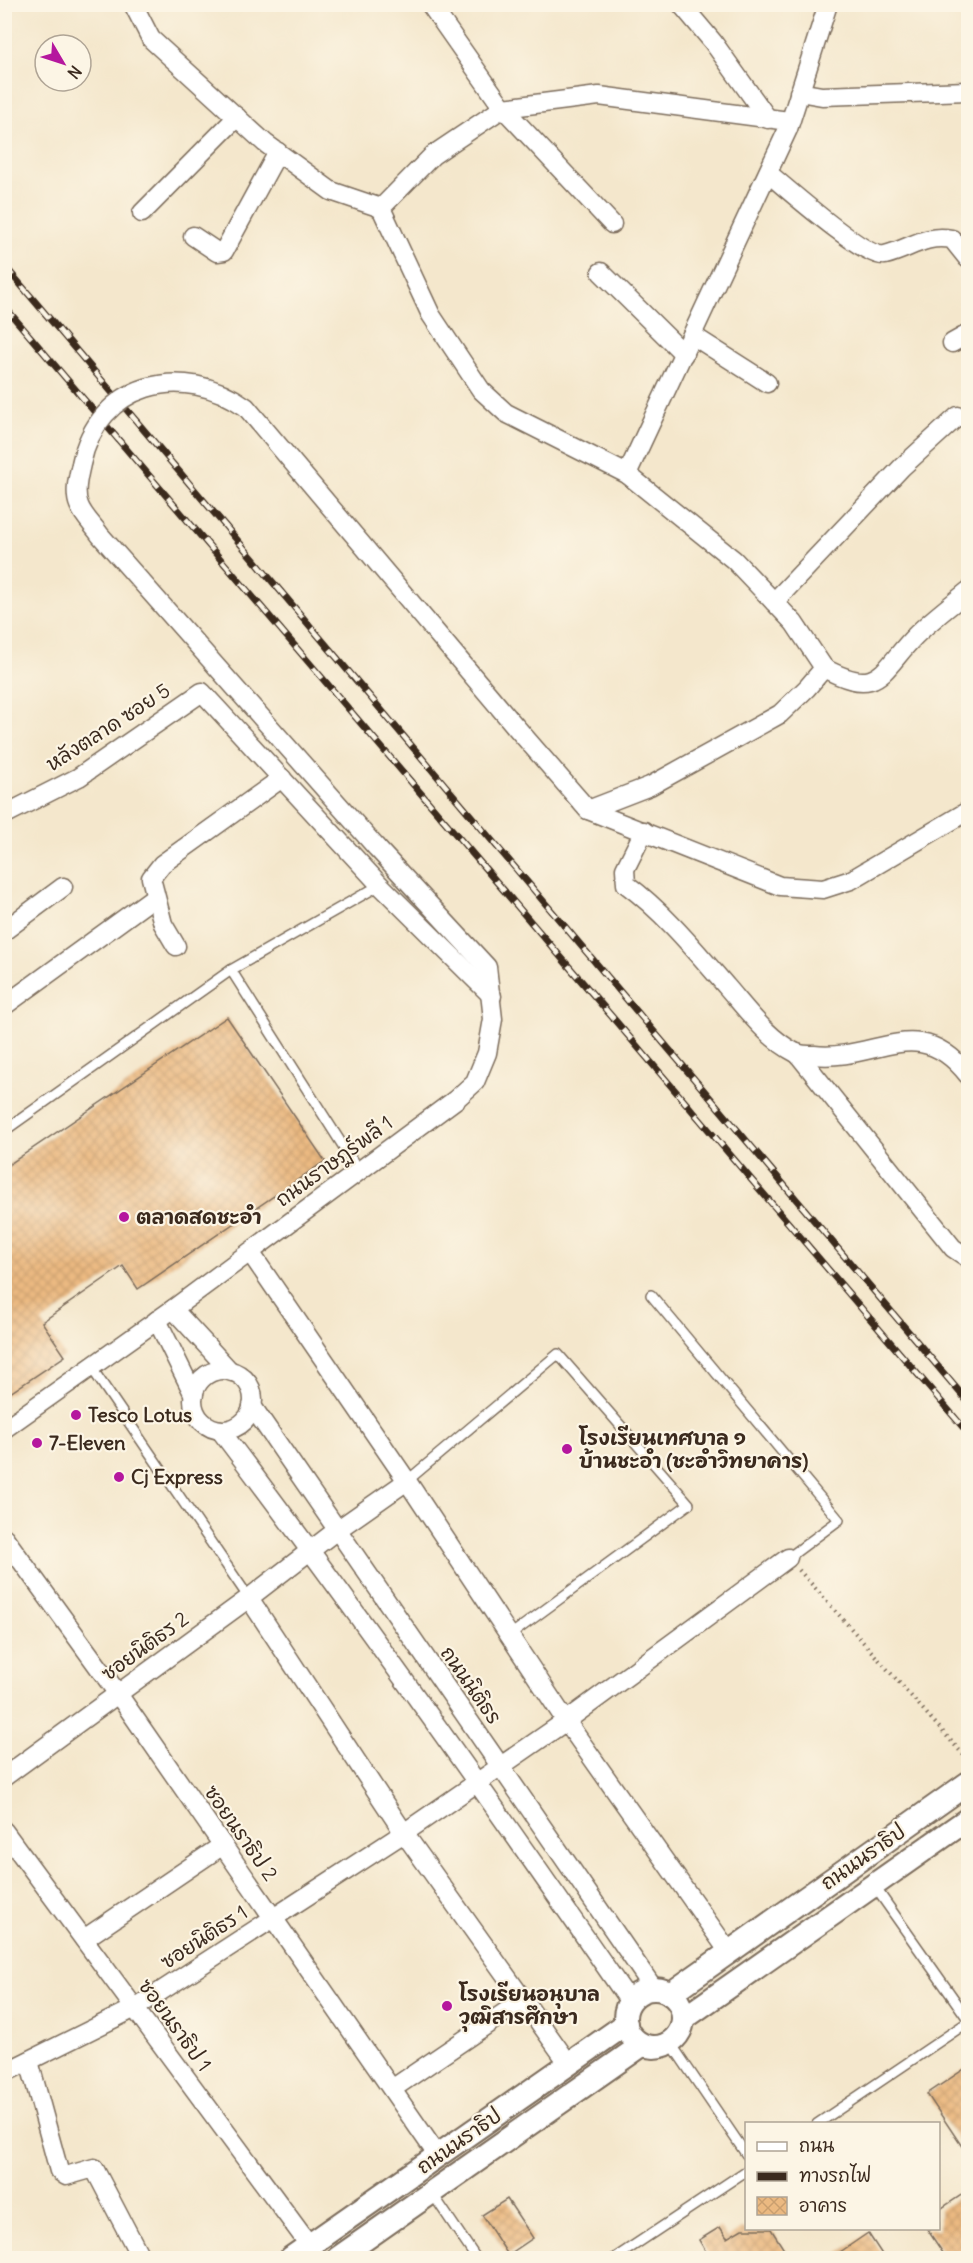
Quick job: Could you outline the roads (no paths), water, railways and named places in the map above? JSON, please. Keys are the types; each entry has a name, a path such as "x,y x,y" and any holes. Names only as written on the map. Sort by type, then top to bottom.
{"street":[{"path":"133,4 151,39 278,152 331,191 381,208 430,315 481,390 506,413 627,474 734,560 812,646 824,668 848,681 874,679 890,668 914,637 969,591"},
{"path":"430,4 503,108 612,224"},
{"path":"681,4 713,42 768,119"},
{"path":"627,474 768,173 789,121 828,4"},
{"path":"799,92 822,96 969,91"},
{"path":"381,208 433,155 503,108 599,96 789,121"},
{"path":"142,213 237,117"},
{"path":"194,236 217,252 224,251 278,152"},
{"path":"768,173 854,243 873,254 883,255 912,243 940,237 952,239 969,259"},
{"path":"600,272 684,354"},
{"path":"952,343 969,334"},
{"path":"693,335 766,383"},
{"name":"ถนนราษฎร์พลี 1","path":"4,1429 173,1309 455,1101 475,1082 487,1053 493,1020 487,967 376,847 100,535 79,505 78,478 82,455 94,428 107,413 138,389 160,383 213,388 246,407 588,810"},
{"path":"774,602 902,467 958,416"},
{"path":"588,810 650,786 780,714 824,668"},
{"name":"หลังตลาด ซอย 5","path":"4,814 79,777 202,692 282,778"},
{"path":"176,946 163,924 154,897 151,878 162,864 282,778 380,885 492,996"},
{"path":"588,810 780,886 822,889 851,880 969,811"},
{"path":"644,831 625,868 626,884 653,904 762,1027 797,1053 953,1248 969,1258"},
{"path":"4,931 63,887"},
{"path":"4,1006 154,897"},
{"path":"797,1053 831,1057 903,1042 930,1043 958,1062 969,1075"},
{"path":"250,1252 407,1481 566,1721 729,1952"},
{"path":"173,1309 231,1372 247,1382 252,1391 252,1406 246,1419 240,1425 220,1430"},
{"path":"157,1320 194,1395 197,1414 203,1422 220,1430 310,1549 478,1782 630,2002"},
{"path":"194,1395 203,1378 212,1373 231,1372"},
{"name":"ถนนนิติธร","path":"252,1406 500,1767 662,1992"},
{"name":"ซอยนิติธร 2","path":"4,1778 249,1598 310,1549 407,1481"},
{"name":"ซอยนราธิป 2","path":"4,1538 118,1694 438,2156"},
{"name":"ซอยนิติธร 1","path":"4,2073 135,2008 274,1919 566,1721 788,1558"},
{"path":"249,1598 404,1833 569,2064"},
{"name":"ถนนนราธิป","path":"662,1992 729,1952 969,1783"},
{"name":"ถนนนราธิป","path":"683,2019 875,1887 969,1819"},
{"name":"ซอยนราธิป 1","path":"4,1831 310,2246"},
{"path":"84,1939 223,1845"},
{"path":"858,1861 875,1887"},
{"path":"662,1992 681,2006 683,2019 680,2033 670,2042 657,2048 642,2044 631,2036 626,2024 627,2008 630,2002 640,1993 662,1992"},
{"path":"392,2089 523,2000"},
{"name":"ถนนนราธิป","path":"291,2259 626,2024"},
{"name":"ถนนนราธิป","path":"338,2259 642,2044"},
{"path":"29,2061 59,2171 66,2176 94,2168 141,2259"},
{"path":"417,2171 432,2193"}],"lane":[{"path":"4,1131 231,970 380,885"},
{"path":"231,970 358,1171"},
{"path":"651,1295 839,1521 788,1558"},
{"path":"407,1481 558,1353 689,1504 509,1636"},
{"path":"91,1367 249,1598"},
{"path":"820,2122 969,2021 875,1887"},
{"path":"670,2042 745,2151"},
{"path":"620,2257 745,2171"},
{"path":"432,2193 476,2259"}],"railway":[{"path":"4,265 968,1402"},
{"path":"4,306 968,1433"}],"place":[{"name":"ตลาดสดชะอำ","path":"124,1217"},
{"name":"Tesco Lotus","path":"76,1415"},
{"name":"7-Eleven","path":"37,1443"},
{"name":"โรงเรียนเทศบาล ๑ บ้านชะอำ (ชะอำวิทยาคาร)","path":"567,1449"},
{"name":"Cj Express","path":"119,1477"},
{"name":"โรงเรียนอนุบาล วุฒิสารศึกษา","path":"447,2006"}]}
